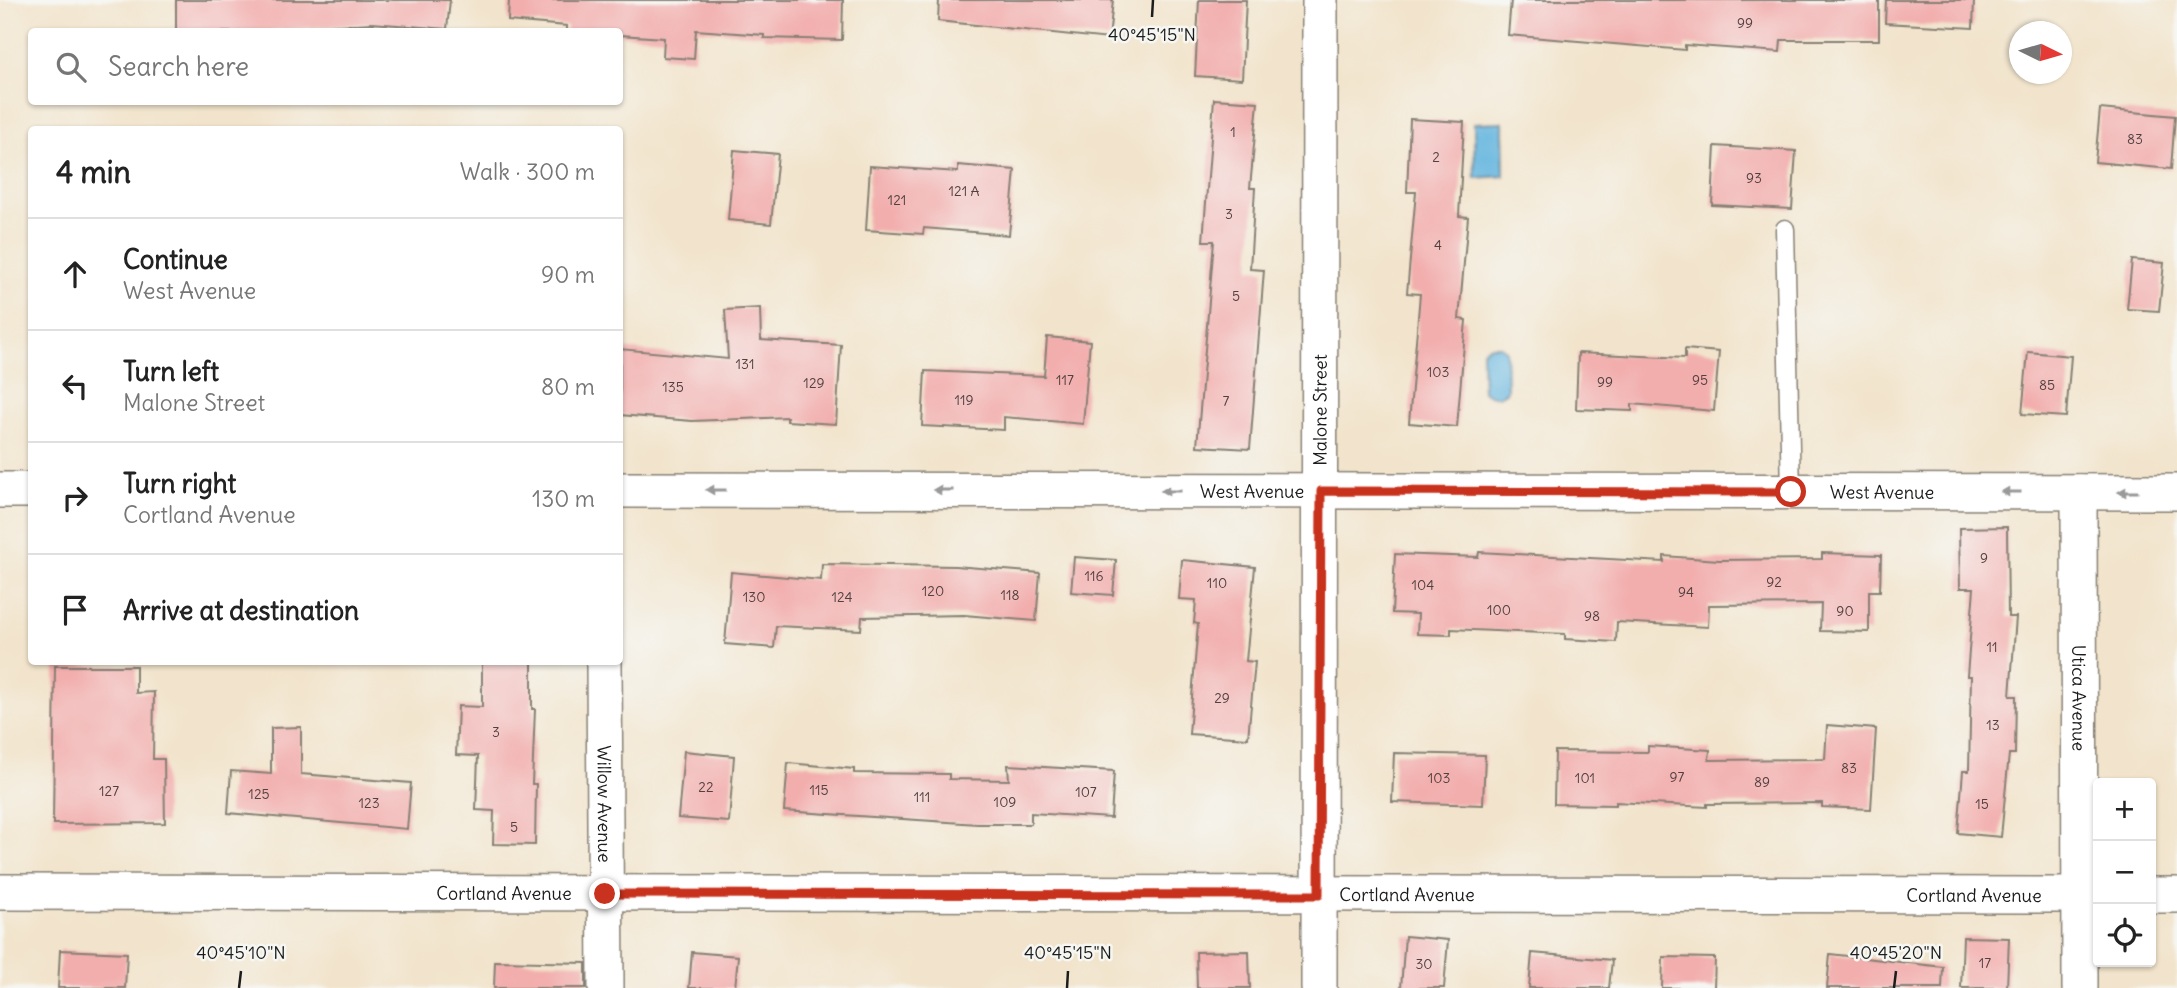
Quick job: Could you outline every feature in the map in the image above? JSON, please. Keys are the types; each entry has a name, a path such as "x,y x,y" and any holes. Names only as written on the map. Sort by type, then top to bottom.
{"street":[{"name":"Malone Street","path":"1319,988 1320,0"},
{"name":"West Avenue","path":"623,490 2177,492"},
{"path":"0,491 28,491"},
{"name":"Utica Avenue","path":"2079,492 2089,895 2080,988"},
{"name":"Willow Avenue","path":"604,665 606,988"},
{"name":"Cortland Avenue","path":"0,892 2089,895"},
{"path":"2156,895 2177,895"}],"lane":[{"path":"1785,229 1791,492"}],"water":[{"path":"1503,122 1504,176 1475,178 1474,123"},
{"path":"1489,346 1500,346 1506,350 1507,391 1498,396 1483,391 1482,351"}],"building":[{"path":"176,0 450,0 447,28 372,23 296,28 176,28"},
{"path":"509,0 843,0 842,40 764,38 764,35 696,30 694,59 663,57 664,38 623,35 623,28 567,28 508,21"},
{"path":"939,0 1113,0 1109,39 938,21"},
{"path":"1199,0 1246,0 1242,79 1195,76"},
{"path":"1511,0 1879,0 1879,40 1781,40 1780,52 1685,45 1685,50 1508,35"},
{"path":"1886,0 1974,0 1973,28 1885,23"},
{"path":"1214,99 1258,102 1250,188 1255,188 1250,269 1264,270 1250,449 1197,446 1214,241 1203,241"},
{"path":"2100,109 2175,116 2171,169 2095,162"},
{"path":"1410,119 1464,122 1459,216 1468,217 1459,319 1466,320 1457,427 1409,423 1420,294 1407,293 1416,192 1407,192"},
{"path":"1715,146 1796,151 1792,209 1712,205"},
{"path":"734,150 778,154 771,224 728,220"},
{"path":"958,165 1015,170 1009,235 924,228 923,234 866,230 870,166 958,172"},
{"path":"2132,260 2164,263 2159,311 2127,309"},
{"path":"760,308 761,340 841,345 836,424 787,421 787,417 692,421 623,415 623,349 728,359 725,310"},
{"path":"1047,337 1090,341 1083,424 1004,417 1004,430 922,426 925,371 1044,376"},
{"path":"1685,349 1719,352 1714,411 1632,404 1632,411 1576,409 1578,353 1685,358"},
{"path":"2028,352 2071,356 2066,417 2022,414"},
{"path":"2007,527 2008,617 2016,617 2010,696 2016,696 2015,754 2009,754 2001,837 1958,833 1963,771 1969,771 1971,676 1967,676 1974,588 1960,588 1959,528"},
{"path":"1479,552 1664,562 1664,556 1719,560 1822,559 1822,553 1881,555 1880,591 1869,591 1869,632 1820,631 1821,604 1709,605 1708,627 1617,622 1616,642 1565,639 1565,634 1451,629 1451,635 1417,634 1418,614 1392,613 1395,554 1478,557"},
{"path":"1074,557 1116,560 1113,595 1071,592"},
{"path":"1182,560 1255,567 1246,661 1255,662 1248,738 1189,734 1198,624 1194,623 1196,600 1179,599"},
{"path":"822,564 955,566 1040,573 1036,621 964,615 862,617 861,630 776,626 774,648 725,644 731,572 821,580"},
{"path":"482,665 532,665 532,709 535,709 532,784 536,784 535,845 493,844 494,811 476,810 478,756 456,755 458,706 482,707"},
{"path":"55,666 136,666 136,693 154,692 153,759 164,759 165,823 53,824"},
{"path":"1827,725 1876,729 1871,809 1822,807 1822,803 1707,804 1707,807 1616,802 1616,805 1554,804 1555,751 1648,752 1648,746 1710,750 1709,760 1825,759"},
{"path":"301,727 301,774 411,783 407,829 228,813 231,771 271,774 271,728"},
{"path":"684,751 734,756 729,822 678,818"},
{"path":"1394,753 1485,755 1483,805 1392,802"},
{"path":"788,763 854,769 854,773 949,774 949,779 1009,780 1008,765 1114,771 1111,818 1031,813 1031,824 978,824 784,811"},
{"path":"1405,936 1448,940 1444,988 1401,988"},
{"path":"1963,937 2009,938 2007,988 1961,988"},
{"path":"60,950 127,953 125,988 58,988"},
{"path":"1249,951 1250,988 1197,988 1196,952"},
{"path":"692,952 738,956 735,988 689,988"},
{"path":"1532,953 1612,960 1609,988 1529,988"},
{"path":"1830,954 1943,967 1942,988 1827,988"},
{"path":"1663,957 1715,958 1714,988 1662,988"},
{"path":"495,961 586,963 586,988 494,988"}],"route":[{"path":"605,894 1319,895 1321,491 1791,492"}]}
